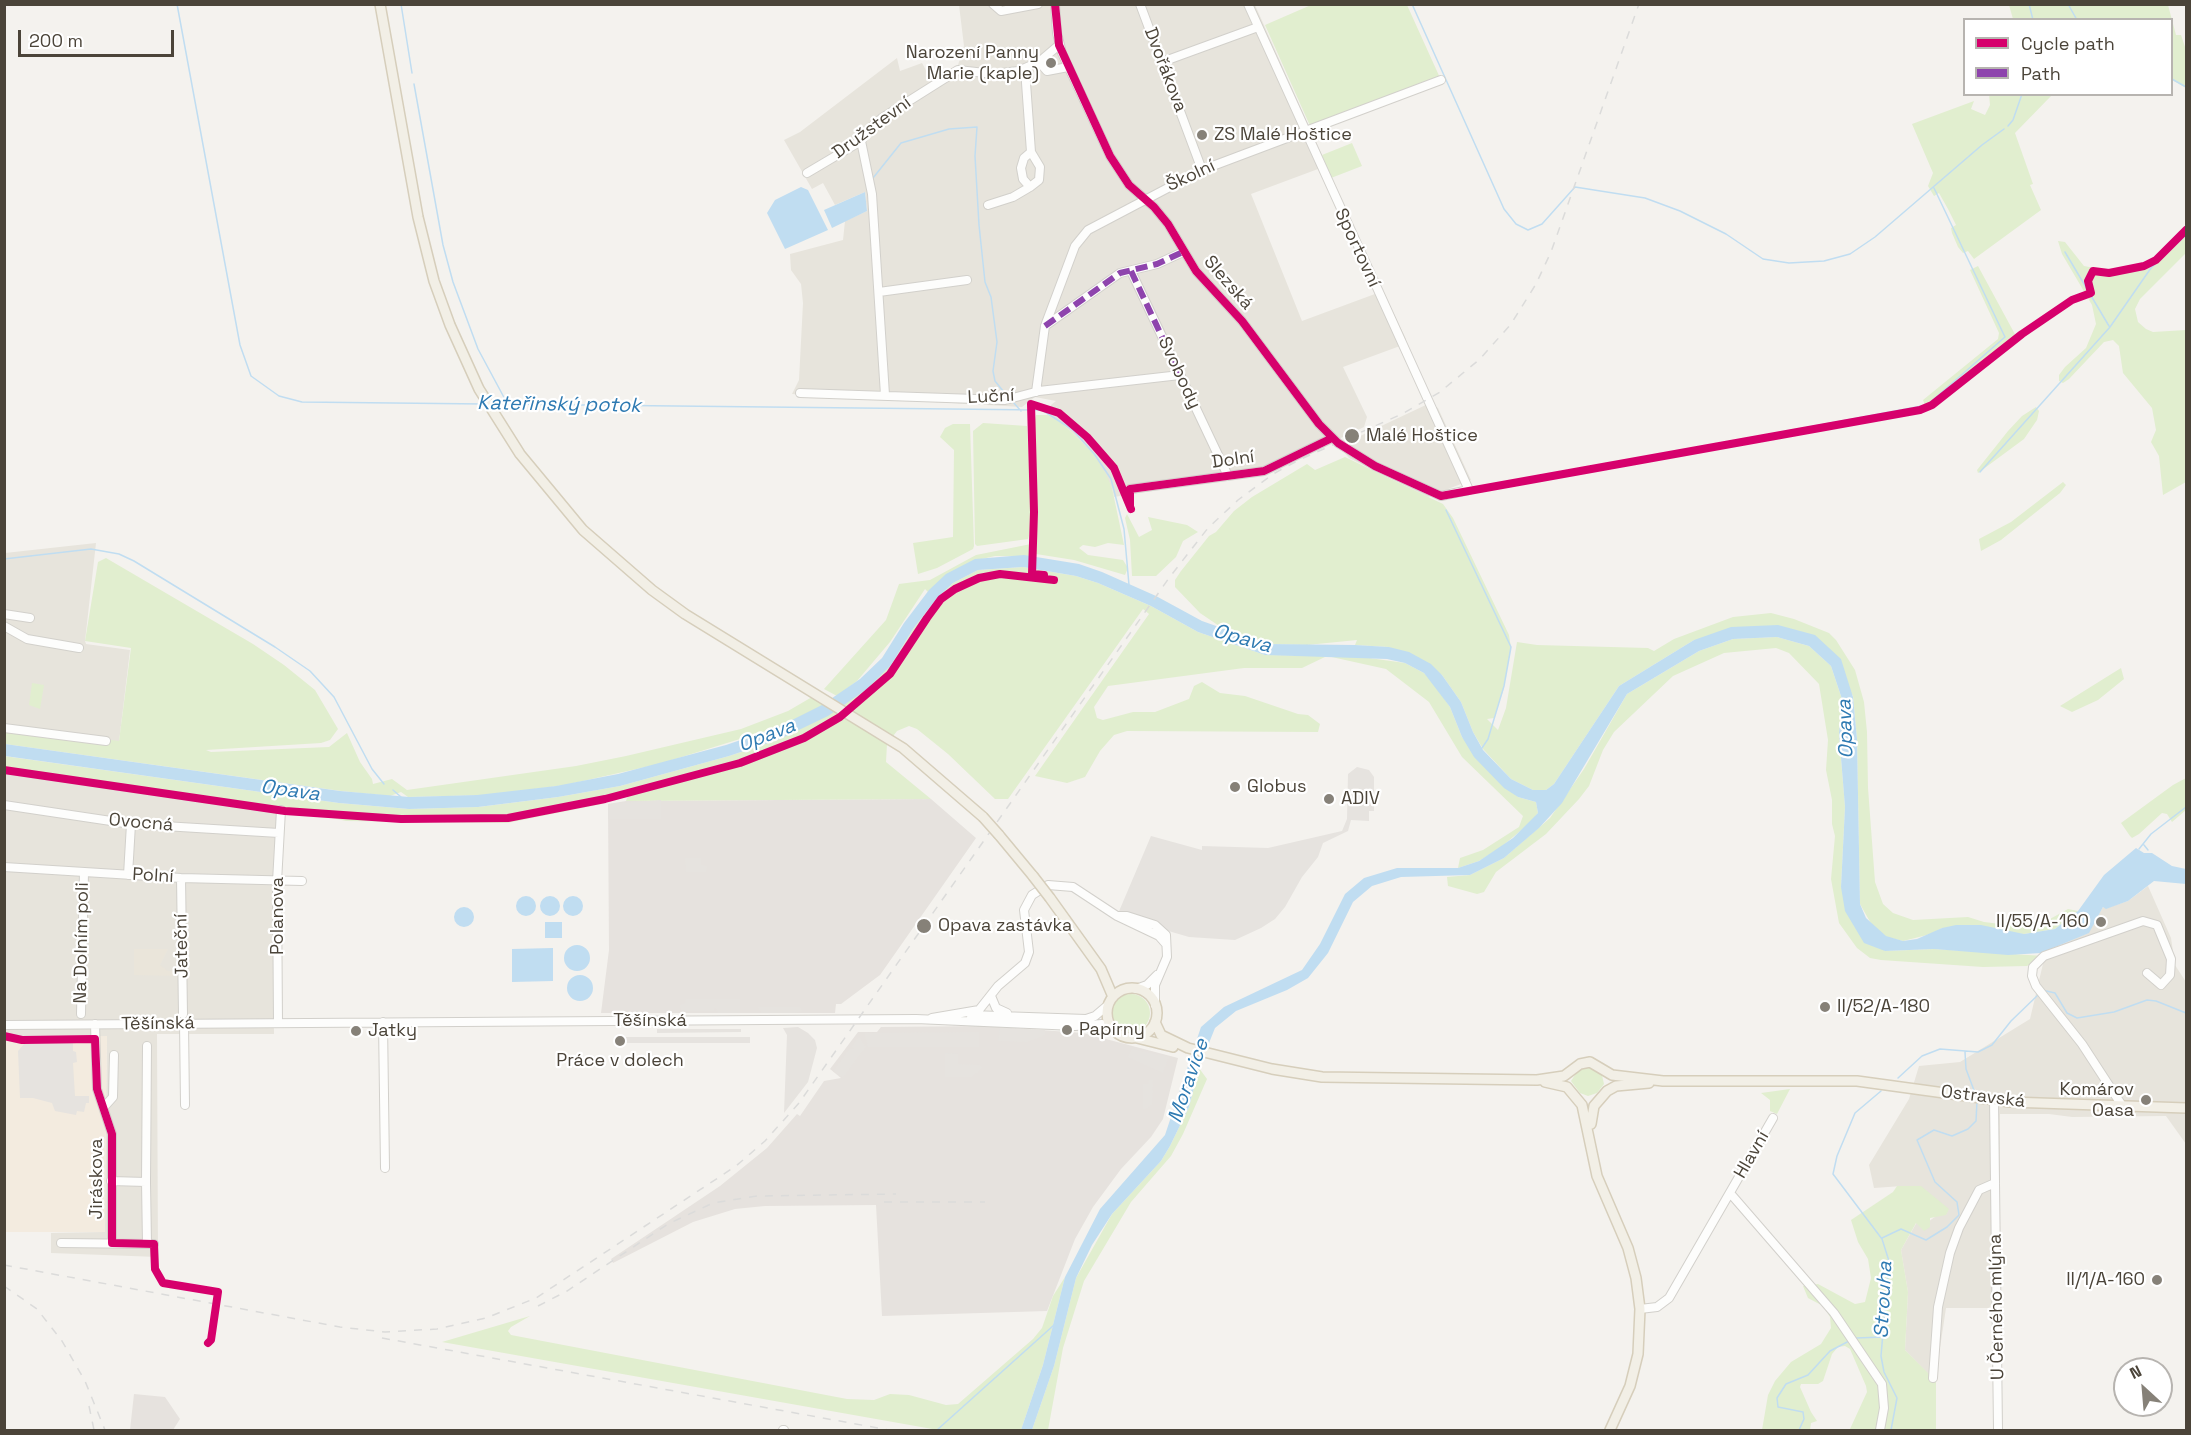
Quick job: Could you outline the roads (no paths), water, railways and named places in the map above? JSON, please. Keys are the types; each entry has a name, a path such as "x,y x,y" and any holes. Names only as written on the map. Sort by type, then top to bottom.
{"main road":[{"path":"380,4 395,95 428,258 458,345 479,389 502,427 540,481 583,531 652,590 710,629 903,748 982,817 1033,876 1109,978 1147,994 1155,1005 1155,1022 1161,1035 1188,1048 1272,1069 1322,1077 1385,1080 1537,1080 1560,1077 1580,1064 1590,1062 1616,1076 1663,1081"},
{"path":"1101,969 1110,1001 1107,1017 1111,1027"},
{"name":"Těšínská","path":"1110,1001 1133,989"},
{"path":"1136,1038 1148,1032 1155,1022"},
{"name":"Těšínská","path":"1111,1027 1124,1037 1177,1048 1188,1048"},
{"path":"1573,1070 1568,1080 1585,1112 1597,1176 1632,1263 1640,1309 1640,1340 1634,1371 1625,1400 1610,1431"},
{"path":"1590,1144 1592,1114 1607,1079 1604,1070"},
{"path":"1537,1080 1563,1086 1588,1101 1616,1086 1663,1081"},
{"name":"Ostravská","path":"1663,1081 1874,1082 1981,1099 2122,1107 2187,1108"}],"street":[{"path":"993,4 1001,11 1038,4"},
{"name":"Slezská","path":"1055,4 1059,45 1110,156 1129,185 1168,224 1183,252 1205,282 1242,321 1319,424 1332,438 1375,466 1442,496 1469,490"},
{"name":"Dvořákova","path":"1140,4 1202,170"},
{"name":"Sportovní","path":"1248,4 1469,490"},
{"path":"1162,62 1258,27"},
{"name":"Družstevní","path":"807,173 861,141 875,123 958,70 999,74 1025,69 1039,62 1059,45"},
{"path":"1039,62 1047,71 1068,68"},
{"path":"988,205 1030,187 1039,180 1040,167 1031,152 1025,69"},
{"name":"Školní","path":"1036,392 1045,326 1075,246 1088,230 1202,170 1442,80"},
{"path":"861,141 872,194 885,395"},
{"path":"1030,187 1023,179 1021,168 1024,158 1031,152"},
{"path":"1045,326 1120,273 1157,264 1183,252"},
{"name":"Svobody","path":"1131,271 1228,476"},
{"path":"879,292 967,280"},
{"name":"Luční","path":"800,393 1005,400 1036,392 1180,375"},
{"name":"Dolní","path":"1130,489 1264,471 1332,438"},
{"path":"4,614 30,618"},
{"path":"4,626 27,639 79,648"},
{"path":"4,728 106,741"},
{"name":"Ovocná","path":"4,805 131,824 279,832"},
{"name":"Polanova","path":"278,1023 277,882 280,810"},
{"path":"128,875 131,824"},
{"name":"Polní","path":"4,867 182,878 302,881"},
{"name":"Na Dolním poli","path":"81,1014 84,872"},
{"name":"Jateční","path":"182,878 183,1014"},
{"path":"932,1018 975,1012 998,986 1027,960 1029,948 1023,916 1029,900 1038,890 1054,884 1073,887 1117,916 1159,936 1166,944 1167,957 1155,985 1155,1005"},
{"path":"2122,1107 2082,1044 2036,986 2032,976 2033,967 2044,956 2143,921 2157,925 2171,959 2170,975 2161,985 2147,974"},
{"path":"1133,989 1150,983 1160,972"},
{"path":"991,996 996,1008 1003,1012 1058,1014 1066,1018"},
{"path":"989,1018 991,996"},
{"name":"Těšínská","path":"916,1019 1090,1018 1110,1001"},
{"name":"Těšínská","path":"4,1025 989,1018 1075,1026 1102,1024 1111,1027"},
{"path":"383,1022 385,1168"},
{"path":"184,1023 185,1106"},
{"name":"Jiráskova","path":"95,1024 97,1089 112,1134 112,1243"},
{"name":"Jiráskova","path":"61,1243 150,1244 146,1182 147,1046"},
{"path":"104,1107 113,1097 114,1055"},
{"name":"U Černého mlýna","path":"1994,1100 1998,1431"},
{"name":"Hlavní","path":"1640,1309 1659,1306 1669,1298 1773,1118"},
{"name":"Jiráskova","path":"111,1181 146,1182"},
{"name":"U Černého mlýna","path":"1933,1378 1938,1307 1950,1252 1959,1228 1979,1190 1995,1183"},
{"path":"1730,1193 1834,1313 1882,1384 1884,1408 1880,1431"}],"water":[{"path":"801,187 808,190 828,230 785,249 767,213 775,200"},
{"path":"865,192 867,211 832,228 824,210"},
{"path":"1024,555 1079,564 1102,572 1156,596 1202,621 1267,644 1355,645 1389,647 1409,652 1431,664 1442,675 1461,702 1483,750 1511,779 1533,790 1546,790 1554,784 1619,686 1694,640 1731,627 1778,625 1815,635 1841,659 1853,697 1857,739 1860,904 1866,918 1886,936 1903,941 1917,939 1942,928 1956,925 1981,925 2024,934 2055,929 2078,911 2104,875 2136,848 2144,853 2152,853 2172,866 2186,869 2186,884 2154,881 2128,901 2106,909 2103,907 2089,933 2041,953 2008,955 1934,949 1885,951 1864,943 1845,911 1841,887 1845,807 1839,733 1842,699 1831,666 1809,646 1777,637 1733,639 1699,651 1627,694 1562,803 1539,828 1504,858 1470,875 1401,877 1372,886 1353,902 1328,953 1308,978 1287,990 1236,1011 1215,1028 1199,1068 1189,1107 1170,1146 1161,1161 1112,1214 1092,1245 1076,1278 1054,1366 1032,1430 1021,1430 1043,1365 1065,1277 1100,1209 1165,1135 1201,1027 1224,1007 1302,970 1320,944 1345,894 1364,878 1397,868 1458,868 1479,861 1513,838 1538,813 1536,802 1518,797 1504,788 1474,757 1462,737 1450,707 1424,673 1405,663 1387,659 1265,655 1198,632 1151,606 1098,583 1076,576 1023,567 978,570 953,583 937,598 913,629 891,665 867,689 828,716 780,739 729,756 620,786 558,797 478,807 409,809 339,803 5,756 5,744 340,791 409,797 477,795 556,786 618,774 726,745 776,728 822,705 860,679 882,658 904,623 929,590 946,574 975,559"},
{"path":"526,896 533,899 536,906 533,913 526,916 519,913 516,906 519,899"},
{"path":"550,896 557,899 560,906 557,913 550,916 543,913 540,906 543,899"},
{"path":"573,896 580,899 583,906 580,913 573,916 566,913 563,906 566,899"},
{"path":"464,907 471,910 474,917 471,924 464,927 457,924 454,917 457,910"},
{"path":"545,922 562,922 562,938 545,938"},
{"path":"577,945 586,949 590,958 586,967 577,971 568,967 564,958 568,949"},
{"path":"553,948 553,981 512,982 512,949"},
{"path":"580,975 589,979 593,988 589,997 580,1001 571,997 567,988 571,979"}],"waterway":[{"name":"Kateřinský potok","path":"177,4 240,345 251,376 279,396 302,402 484,404"},
{"path":"401,4 412,73"},
{"path":"1412,4 1504,209 1516,224 1528,230 1542,224 1575,187 1645,198 1680,211 1726,234 1763,259 1789,263 1824,261 1850,254 1875,237 1982,145 2004,129"},
{"path":"2029,4 2032,18"},
{"path":"2068,4 2076,18"},
{"path":"2173,80 2186,87"},
{"path":"414,84 443,245 453,282 478,349 507,403"},
{"path":"2008,126 2013,120 2021,96"},
{"path":"873,178 901,143 949,129 977,127 975,156 979,225 985,282 991,297 997,342 993,371 995,381 1007,396"},
{"path":"1476,489 1927,405 2005,337 1934,188"},
{"path":"1980,472 2110,327 2151,268 2186,235"},
{"path":"2065,252 2109,326"},
{"name":"Kateřinský potok","path":"1013,402 1021,411"},
{"name":"Kateřinský potok","path":"492,404 1042,410 1073,430 1095,455 1111,479 1124,529 1129,585"},
{"path":"1446,510 1511,647 1504,686 1488,739 1482,748"},
{"path":"4,559 91,549 119,554 134,561 275,647 310,671 334,697 372,769 384,784"},
{"path":"393,790 401,797"},
{"path":"2139,849 2151,834 2186,807"},
{"path":"2144,845 2148,850"},
{"name":"Strouha","path":"2042,990 2055,993 2067,1013 2077,1018 2114,1012 2147,1000 2156,1001 2186,1013"},
{"name":"Strouha","path":"1898,1078 1922,1056 1940,1049 1978,1052 1992,1045 2011,1021 2039,994"},
{"path":"1965,1052 1966,1069 1975,1093"},
{"name":"Strouha","path":"1881,1091 1855,1113 1837,1156 1833,1174 1882,1239 1889,1261 1881,1356 1884,1372 1897,1398 1891,1430"},
{"path":"1882,1238 1901,1229 1926,1240 1947,1227 1959,1215 1957,1202 1935,1182 1917,1140 1934,1130 1952,1136 1968,1129 1976,1121 1977,1101"},
{"path":"937,1430 1054,1325"},
{"path":"1856,1338 1883,1337"},
{"path":"1799,1430 1804,1419 1803,1412 1778,1407 1777,1398 1786,1384 1808,1375 1830,1351 1849,1341"}],"railway":[{"path":"4,1265 340,1327 385,1332 437,1329 486,1318 536,1298 736,1166 765,1141 799,1103 1169,578 1208,528 1238,500 1273,474 1402,414 1440,392 1480,359 1511,324 1536,284 1551,252 1639,4"},
{"path":"538,1306 567,1291 668,1224 713,1203 757,1196 896,1194"},
{"path":"884,1202 985,1202"},
{"path":"4,1286 37,1309 62,1341 85,1381 105,1430"},
{"path":"382,1338 889,1430"},
{"path":"89,1406 94,1430"}],"place":[{"name":"Narození Panny Marie (kaple)","path":"1051,63"},
{"name":"ZS Malé Hoštice","path":"1202,135"},
{"name":"Malé Hoštice","path":"1352,436"},
{"name":"Globus","path":"1235,787"},
{"name":"ADIV","path":"1329,799"},
{"name":"II/55/A-160","path":"2101,922"},
{"name":"Opava zastávka","path":"924,926"},
{"name":"II/52/A-180","path":"1825,1007"},
{"name":"Papírny","path":"1067,1030"},
{"name":"Jatky","path":"356,1031"},
{"name":"Práce v dolech","path":"620,1041"},
{"name":"Komárov Oasa","path":"2146,1100"},
{"name":"II/1/A-160","path":"2157,1280"}],"water label":[{"name":"Opava","path":"1242,639"},
{"name":"Opava","path":"1846,729"},
{"name":"Opava","path":"767,736"},
{"name":"Opava","path":"290,791"},
{"name":"Moravice","path":"1189,1081"}]}
